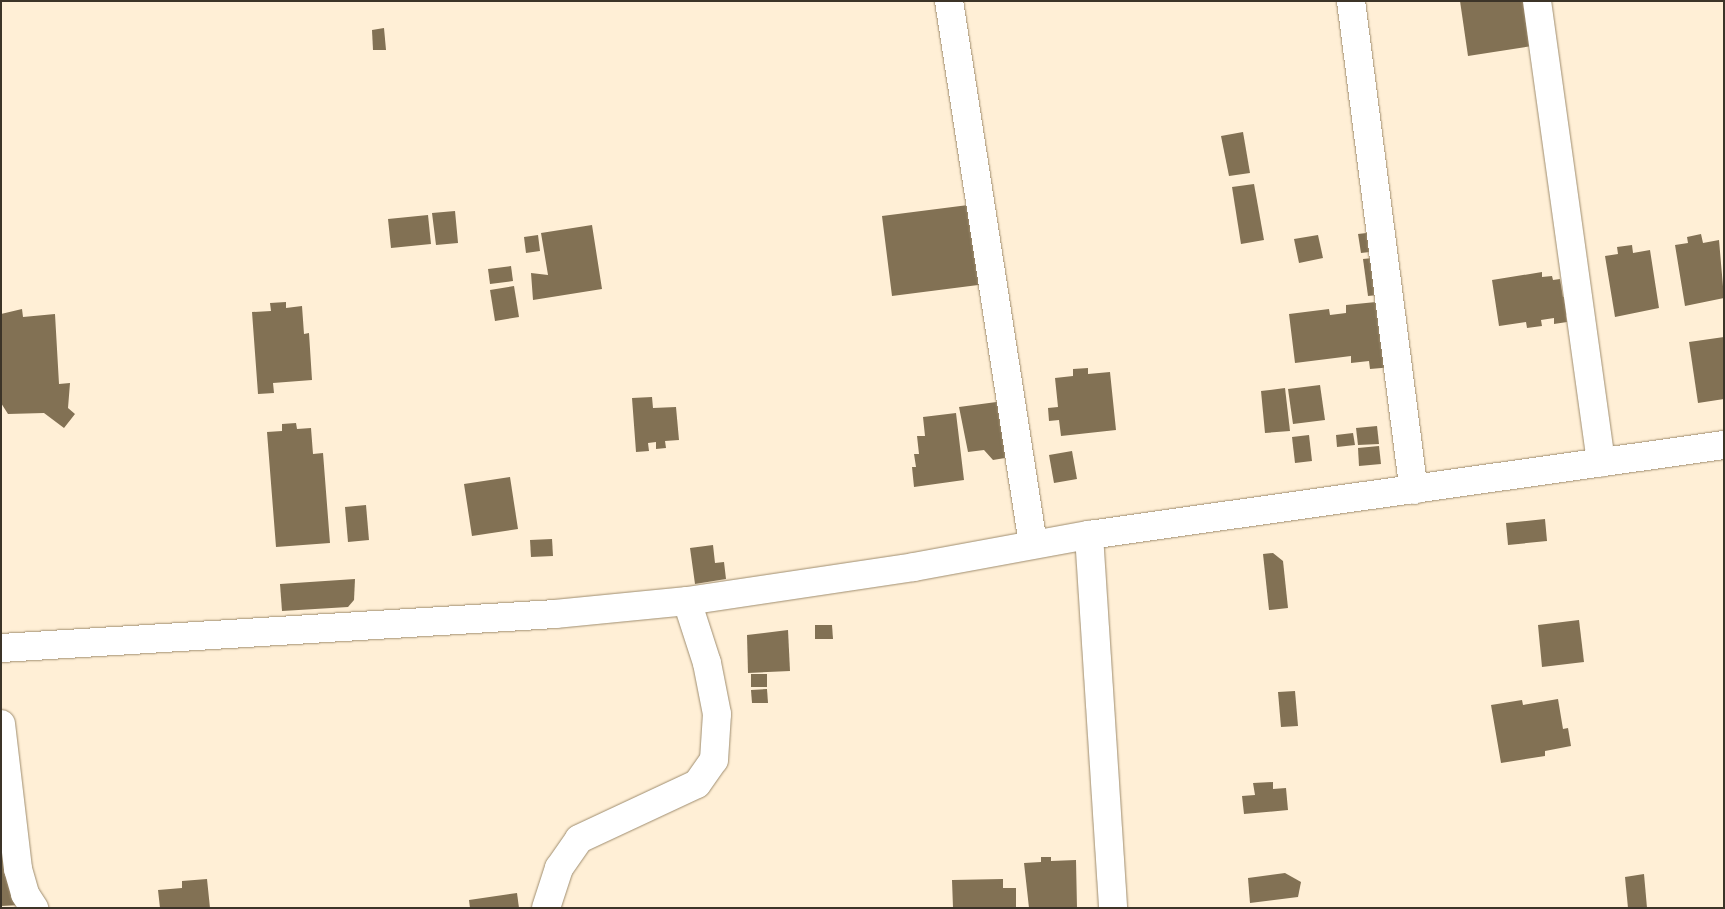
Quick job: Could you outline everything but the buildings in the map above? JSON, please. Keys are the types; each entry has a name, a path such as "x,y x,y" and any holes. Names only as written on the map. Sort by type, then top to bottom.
{"street":[{"path":"949,1 1033,544"},
{"path":"1351,1 1414,490"},
{"path":"1537,1 1601,463"},
{"path":"1,648 555,614 687,601 914,567 1033,544 1724,445"},
{"path":"1089,536 1113,908"},
{"path":"546,908 559,868 579,839 697,784 714,760 717,714 707,663 687,601"},
{"path":"1,724 18,869 25,894 34,908"}]}
